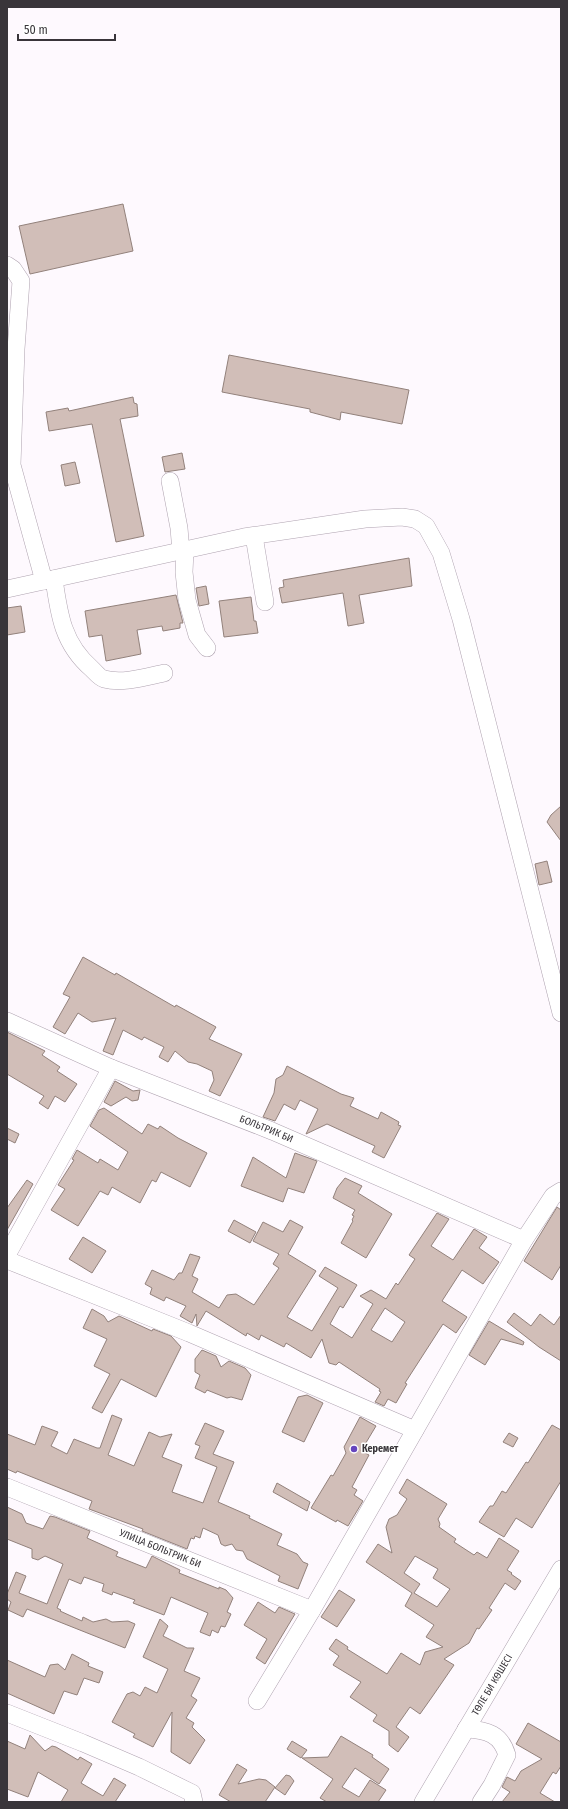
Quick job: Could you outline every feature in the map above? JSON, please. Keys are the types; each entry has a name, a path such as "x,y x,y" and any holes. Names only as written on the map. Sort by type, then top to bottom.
{"street":[{"path":"7,265 13,269 21,281 11,343 12,465 59,615 70,644 88,665 102,678 128,680 164,673"},
{"path":"170,481 183,551 187,600 197,635 207,648"},
{"path":"7,589 254,536 365,520 402,517 415,519 426,526 441,553 461,619 561,1013"},
{"path":"254,536 265,602"},
{"name":"БОЛЬТРИК БИ","path":"7,1022 111,1068 272,1131 524,1240"},
{"path":"7,1255 111,1068"},
{"path":"257,1701 312,1610 524,1240 553,1196 561,1191"},
{"path":"7,1260 189,1333 415,1430"},
{"name":"УЛИЦА БОЛЬТРИК БИ","path":"7,1487 312,1610"},
{"name":"ТӨЛЕ БИ КӨШЕСІ","path":"423,1802 561,1569"},
{"path":"7,1713 139,1767 192,1792 194,1802"},
{"path":"466,1729 488,1732 504,1746 507,1756 481,1802"}],"building":[{"path":"123,204 133,251 30,274 19,226"},
{"path":"229,355 409,390 402,424 341,412 340,420 310,412 310,409 222,392"},
{"path":"133,397 134,403 137,404 138,416 120,419 144,536 116,542 92,424 49,431 46,412 68,408 69,411"},
{"path":"182,453 185,469 165,472 162,457"},
{"path":"75,462 80,483 65,486 61,465"},
{"path":"409,558 412,586 359,595 364,623 348,626 343,593 282,603 279,588 284,587 283,580"},
{"path":"206,586 209,604 199,606 196,588"},
{"path":"176,595 183,623 180,623 180,628 163,631 162,626 137,630 141,654 106,661 102,635 89,637 85,611"},
{"path":"251,597 254,621 256,621 258,633 224,637 219,601"},
{"path":"21,606 25,632 7,635 7,608"},
{"path":"561,806 561,841 547,822 551,815"},
{"path":"547,861 552,882 539,885 535,864"},
{"path":"83,957 115,975 116,973 175,1007 176,1005 216,1027 209,1039 242,1054 220,1096 209,1091 214,1080 212,1071 197,1064 188,1062 175,1051 168,1062 159,1057 164,1047 144,1037 142,1040 123,1030 113,1055 103,1051 116,1018 92,1022 78,1013 65,1034 53,1027 70,997 63,994"},
{"path":"7,1032 45,1051 42,1055 60,1067 57,1071 77,1084 65,1102 55,1096 48,1109 39,1103 44,1096 7,1074"},
{"path":"287,1066 341,1094 354,1098 350,1106 378,1119 381,1112 399,1122 398,1125 401,1126 384,1158 372,1152 375,1146 327,1124 306,1134 318,1109 300,1100 295,1110 284,1104 275,1121 263,1117 274,1093 276,1079 283,1075"},
{"path":"115,1081 133,1091 140,1090 138,1100 132,1101 126,1097 111,1106 104,1102"},
{"path":"104,1108 142,1134 148,1124 158,1129 160,1126 178,1138 207,1153 190,1187 161,1172 156,1182 152,1180 140,1203 112,1187 108,1195 100,1191 78,1226 51,1210 65,1189 58,1185 74,1160 72,1159 77,1150 98,1163 100,1159 118,1170 128,1152 90,1126 99,1110"},
{"path":"7,1128 19,1134 15,1143 7,1139"},
{"path":"295,1153 317,1161 304,1193 288,1188 283,1202 241,1186 253,1157 286,1178"},
{"path":"345,1178 362,1186 358,1193 392,1214 366,1258 341,1243 353,1221 354,1216 352,1215 355,1210 333,1198 337,1188"},
{"path":"27,1180 33,1184 7,1230 7,1208"},
{"path":"557,1207 561,1210 561,1265 552,1280 524,1261"},
{"path":"437,1213 449,1219 431,1246 453,1260 474,1229 487,1237 479,1248 499,1262 483,1284 462,1270 442,1301 467,1317 456,1333 443,1324 405,1383 407,1384 396,1403 388,1399 384,1406 375,1402 381,1392 379,1391 380,1389 339,1362 336,1365 329,1363 322,1339 311,1358 286,1343 284,1347 261,1335 259,1340 247,1333 246,1336 206,1311 197,1326 196,1314 192,1323 180,1316 186,1306 166,1297 164,1301 150,1294 152,1288 145,1284 152,1270 174,1280 179,1273 182,1273 190,1254 200,1257 192,1276 198,1279 192,1292 219,1308 227,1295 236,1294 254,1305 279,1268 273,1264 279,1254 253,1241 263,1222 283,1232 290,1220 303,1227 288,1254 316,1271 287,1317 312,1331 338,1288 319,1276 325,1267 357,1285 343,1308 340,1306 330,1324 352,1338 373,1304 360,1296 371,1290 386,1299 396,1283 398,1285 415,1259 409,1255","holes":["385,1308 405,1322 392,1342 371,1330"]},
{"path":"234,1220 256,1232 250,1243 228,1231"},
{"path":"83,1237 106,1251 92,1273 69,1259"},
{"path":"92,1309 104,1316 108,1322 119,1316 152,1331 153,1329 171,1336 181,1347 156,1397 121,1379 102,1413 92,1408 110,1374 94,1366 107,1339 83,1328"},
{"path":"514,1313 531,1326 540,1314 554,1325 561,1315 561,1361 539,1347 507,1322"},
{"path":"489,1321 524,1342 523,1345 501,1339 485,1365 469,1355"},
{"path":"202,1350 216,1356 221,1367 229,1361 245,1368 251,1375 242,1400 231,1397 227,1398 207,1390 205,1393 195,1388 200,1375 195,1372 195,1359"},
{"path":"307,1395 323,1403 304,1442 282,1432 298,1397"},
{"path":"112,1415 122,1419 108,1455 134,1466 149,1432 160,1437 172,1434 162,1457 182,1465 172,1492 203,1503 217,1467 195,1458 200,1446 195,1444 205,1423 224,1431 213,1454 234,1462 218,1502 250,1516 249,1518 282,1534 277,1545 297,1554 303,1562 308,1564 298,1589 278,1581 280,1576 247,1559 243,1551 236,1550 232,1544 225,1546 221,1544 218,1535 203,1528 200,1538 195,1536 194,1539 191,1538 187,1549 142,1531 143,1529 89,1509 92,1501 17,1471 16,1473 7,1469 7,1434 35,1445 42,1426 58,1432 51,1446 67,1454 74,1439 100,1448"},
{"path":"360,1417 376,1426 361,1451 369,1455 352,1487 357,1490 354,1495 363,1501 348,1526 337,1520 336,1522 311,1508 331,1475 333,1476 346,1453 344,1447"},
{"path":"552,1425 561,1430 561,1481 532,1528 516,1518 504,1537 479,1522 490,1506 493,1506 502,1491 506,1493 526,1462 528,1463"},
{"path":"509,1433 518,1438 513,1447 503,1442"},
{"path":"407,1479 447,1504 438,1519 440,1524 439,1527 456,1539 454,1542 474,1555 477,1552 487,1558 499,1538 519,1551 507,1570 521,1581 515,1590 505,1583 489,1608 492,1610 479,1629 477,1628 469,1643 444,1659 454,1665 420,1714 410,1707 396,1727 409,1737 398,1752 389,1745 389,1731 373,1721 377,1715 350,1697 361,1682 333,1665 339,1656 329,1649 336,1639 348,1647 347,1649 387,1674 401,1653 420,1665 425,1652 443,1647 426,1637 434,1625 405,1606 412,1593 366,1562 378,1544 392,1553 386,1527 389,1519 397,1515 407,1499 399,1493","holes":["415,1556 438,1569 433,1578 450,1589 437,1607 414,1593 420,1584 404,1573"]},
{"path":"277,1483 310,1502 307,1511 273,1492"},
{"path":"7,1507 22,1514 26,1523 43,1529 50,1516 55,1517 90,1531 87,1538 118,1552 116,1556 146,1568 152,1556 180,1570 179,1573 219,1589 219,1587 226,1590 233,1598 227,1612 231,1614 225,1627 221,1626 218,1633 212,1630 210,1636 200,1632 208,1613 171,1597 164,1615 133,1603 135,1600 113,1592 112,1595 102,1591 104,1584 84,1577 81,1584 69,1579 57,1608 61,1610 60,1611 82,1621 83,1617 93,1622 106,1619 112,1622 128,1621 135,1624 125,1648 27,1609 23,1617 8,1610 11,1602 7,1599 7,1594 16,1572 26,1576 19,1593 47,1604 63,1564 45,1556 38,1560 32,1558 32,1549 7,1539"},
{"path":"339,1590 355,1600 337,1627 321,1617"},
{"path":"258,1602 275,1613 279,1607 295,1614 265,1664 256,1658 267,1639 244,1625"},
{"path":"160,1619 168,1626 163,1636 187,1648 194,1648 184,1671 200,1678 191,1696 197,1700 186,1718 194,1723 192,1727 205,1740 190,1764 171,1752 172,1712 153,1747 133,1737 135,1734 112,1722 127,1694 133,1692 140,1696 145,1687 157,1693 168,1669 143,1657"},
{"path":"72,1654 89,1663 88,1666 103,1672 99,1683 84,1678 77,1695 64,1691 54,1714 7,1693 7,1660 45,1677 50,1665 58,1664 65,1670"},
{"path":"528,1723 561,1742 561,1766 556,1774 553,1772 540,1793 555,1802 502,1802 510,1792 502,1787 507,1777 515,1781 521,1771 542,1759 516,1744"},
{"path":"30,1735 45,1751 52,1746 56,1747 78,1760 80,1757 92,1764 81,1783 103,1796 114,1778 126,1785 115,1802 61,1802 68,1790 38,1772 28,1797 7,1789 7,1741 25,1749"},
{"path":"341,1736 373,1755 372,1757 389,1769 379,1784 355,1768 342,1787 359,1797 370,1780 386,1790 378,1802 327,1802 320,1798 333,1779 302,1758 328,1757"},
{"path":"292,1741 307,1750 301,1758 287,1749"},
{"path":"237,1764 247,1770 238,1784 259,1779 266,1780 275,1787 265,1802 231,1802 219,1795"},
{"path":"286,1775 290,1776 294,1781 285,1795 275,1788"}],"place":[{"name":"Керемет","path":"354,1449"}]}
